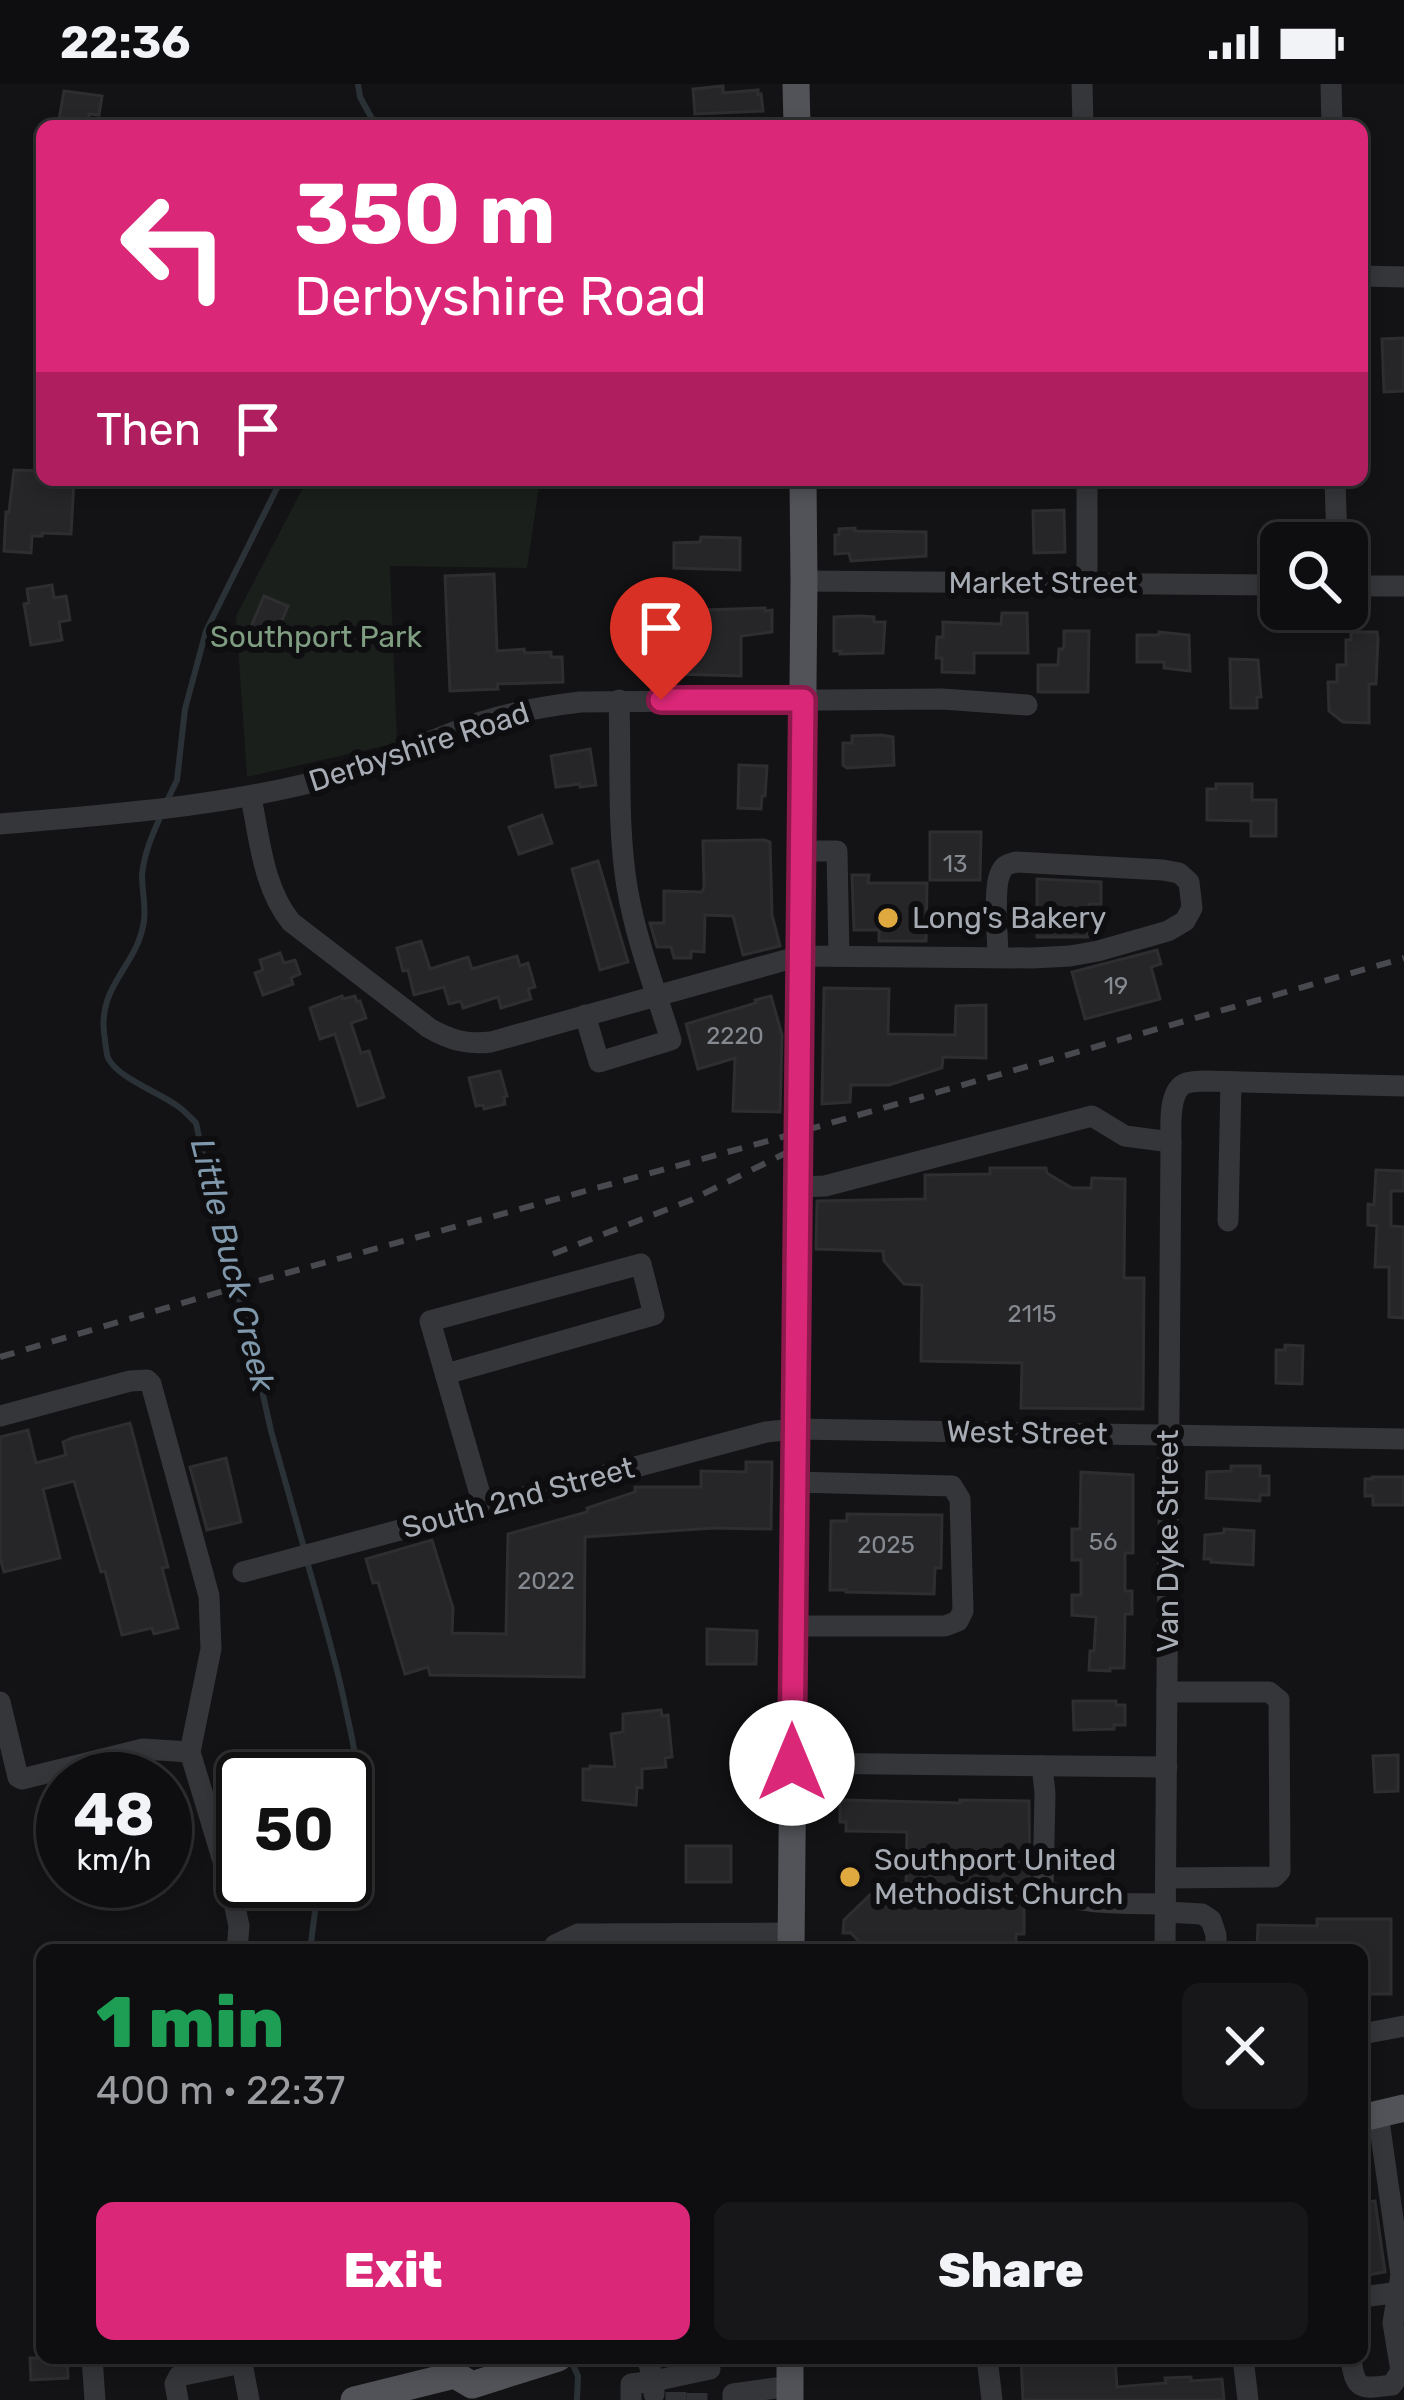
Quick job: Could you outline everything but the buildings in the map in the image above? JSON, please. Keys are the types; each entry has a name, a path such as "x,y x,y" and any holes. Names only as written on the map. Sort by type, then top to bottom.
{"main road":[{"path":"796,84 797,120"},
{"path":"791,1942 803,486"},
{"path":"354,2400 458,2366 472,2385 539,2364"}],"street":[{"path":"1082,84 1083,120"},
{"path":"1331,84 1332,120"},
{"path":"1368,276 1404,277"},
{"path":"1087,486 1087,584"},
{"path":"1335,486 1336,522"},
{"name":"Market Street","path":"805,581 1260,585"},
{"path":"1368,586 1404,586"},
{"name":"Derbyshire Road","path":"0,824 251,798 346,773 476,724 580,702 943,699 1028,705"},
{"path":"585,1015 599,1062 671,1040 636,933 626,883 619,700"},
{"path":"251,798 275,899 294,925 441,1035 472,1044 800,956 839,956 998,958 1032,958 1098,951 1168,932 1185,921 1192,908 1189,882 1179,873 1162,870 1006,865 998,890 998,958"},
{"path":"801,851 837,851 839,956"},
{"name":"Van Dyke Street","path":"1165,1944 1173,1102 1186,1082 1232,1082"},
{"path":"1228,1221 1232,1082 1404,1086"},
{"path":"797,1187 826,1186 1092,1116 1125,1136 1171,1137"},
{"path":"446,1374 654,1315 641,1264 430,1321 484,1508"},
{"path":"0,1416 130,1382 147,1380 151,1384 210,1612 212,1649 190,1752 131,1752"},
{"name":"West Street","path":"795,1429 1404,1438"},
{"name":"South 2nd Street","path":"243,1572 766,1432 795,1429"},
{"path":"793,1626 945,1626 958,1622 963,1611 960,1499 952,1486 794,1481"},
{"path":"1166,1879 1274,1877 1280,1871 1280,1700 1270,1692 1167,1692"},
{"path":"0,1702 18,1777 36,1776"},
{"path":"192,1759 230,1885 239,1926 238,1944"},
{"path":"792,1763 1167,1767"},
{"path":"1042,1766 1043,1889 1088,1902 1202,1914 1211,1920 1216,1944"},
{"path":"557,1944 578,1934 791,1942"},
{"path":"1368,2033 1404,2026"},
{"path":"1352,2364 1353,2376 1366,2389 1392,2385 1401,2372 1394,2307 1401,2276 1381,2113"},
{"path":"1368,2296 1400,2292"},
{"path":"92,2364 95,2400"},
{"path":"178,2400 175,2384 179,2376 229,2364"},
{"path":"242,2364 248,2400"},
{"path":"658,2364 733,2397 790,2381"},
{"path":"988,2364 992,2400"},
{"path":"1244,2364 1248,2400"},
{"path":"631,2400 631,2384 684,2379"}],"green space":[{"name":"Southport Park","path":"304,486 539,486 527,568 390,566 397,743 247,777 236,616"}],"waterway":[{"name":"Little Buck Creek","path":"358,84 373,120"},
{"name":"Little Buck Creek","path":"167,801 177,780 185,709 206,631 278,486"},
{"name":"Little Buck Creek","path":"162,813 143,867 140,938 106,1005 107,1055 120,1072 176,1105 196,1123 226,1263 247,1322 304,1548"},
{"name":"Little Buck Creek","path":"307,1561 354,1752"},
{"name":"Little Buck Creek","path":"311,1944 315,1908"},
{"name":"Little Buck Creek","path":"573,2364 578,2376 577,2400"}],"tunnel":[{"path":"676,2392 676,2400"},
{"path":"697,2393 697,2400"}],"railway":[{"path":"0,1357 1404,958"},
{"path":"553,1254 691,1200 800,1146"}],"place":[{"name":"Long's Bakery","path":"888,918"},
{"name":"Southport United Methodist Church","path":"850,1877"}],"route":[{"path":"661,700 803,700 792,1763"}]}
